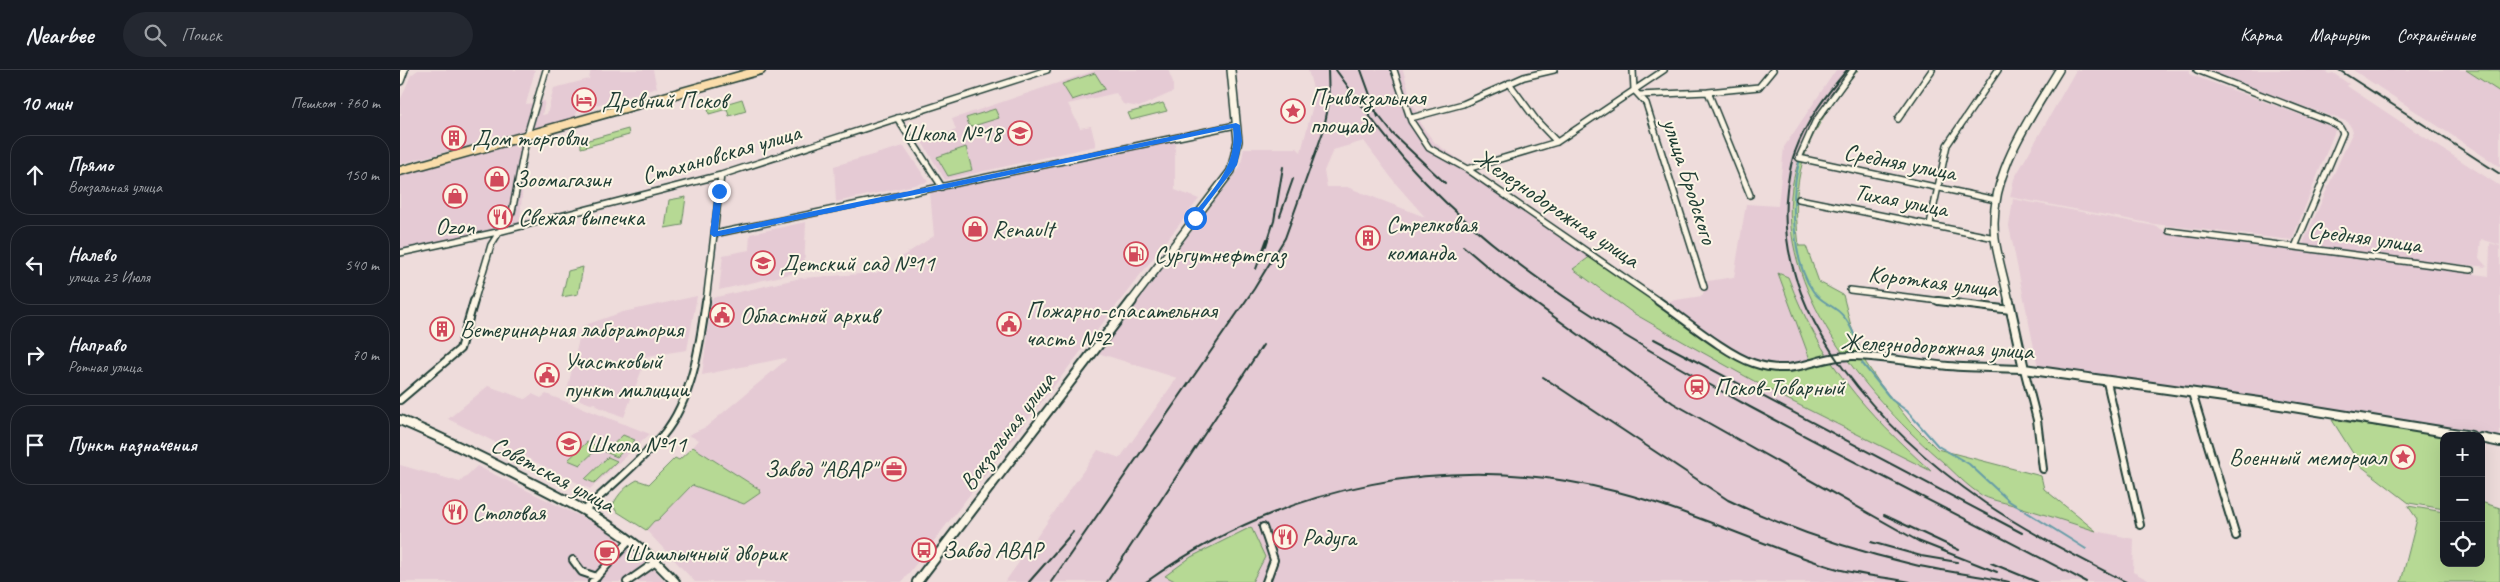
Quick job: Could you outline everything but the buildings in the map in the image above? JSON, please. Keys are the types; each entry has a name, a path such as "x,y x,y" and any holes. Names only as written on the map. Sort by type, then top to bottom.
{"main road":[{"path":"400,171 761,70"}],"street":[{"path":"400,80 404,70"},
{"path":"400,400 460,349 491,245 502,231 512,212 527,135 546,70"},
{"name":"Стахановская улица","path":"400,252 502,231 721,175 1047,70"},
{"name":"Вокзальная улица","path":"917,582 1230,171 1238,141 1231,70"},
{"name":"Железнодорожная улица","path":"1394,70 1405,105 1418,133 1430,149 1466,169 1732,352 1752,363 1772,368 1793,369 1836,357 1853,356 1950,366 2024,369 2274,404 2446,432"},
{"path":"1412,118 1463,104 1524,77 1554,70"},
{"path":"1632,70 1634,90"},
{"path":"1466,169 1557,142 1664,70"},
{"path":"1639,96 1759,87 1773,70"},
{"name":"Средняя улица","path":"1853,70 1829,99 1803,142 1799,158 1996,200"},
{"path":"1898,119 1932,70"},
{"path":"1930,224 1947,145 1998,70"},
{"path":"2043,469 2037,420 1995,238 1993,221 1996,200 2010,154 2059,70"},
{"name":"Средняя улица","path":"2197,70 2329,121 2339,126 2344,133 2295,247 2472,270"},
{"path":"1509,83 1537,121 1557,142"},
{"name":"улица Бродского","path":"1634,90 1646,103 1704,287"},
{"path":"1708,92 1750,195"},
{"path":"897,118 942,187"},
{"path":"714,234 1236,125"},
{"path":"586,510 654,445 672,421 683,396 702,328 721,175"},
{"name":"Тихая улица","path":"1799,198 1995,238"},
{"path":"2169,232 2295,247"},
{"name":"Короткая улица","path":"1850,290 2011,310"},
{"path":"2107,382 2140,526"},
{"path":"2192,393 2236,536"},
{"name":"Советская улица","path":"400,420 436,435 586,510 657,561 675,582"},
{"path":"2485,439 2500,442"},
{"path":"1263,527 1274,560 1266,582"},
{"path":"572,560 582,572 594,579 630,540"},
{"path":"627,582 657,561"}],"shaded area":[{"path":"418,70 535,70 526,104 545,101 542,115 547,114 554,88 589,79 591,70 653,70 657,88 582,109 577,108 576,117 400,164 400,116 402,113 400,113 400,101 411,75"},
{"name":"Школа №18","path":"1096,70 1168,70 1173,82 1173,92 1139,107 1123,104 1116,93 1068,104 1080,128 1091,126 1096,146 945,180 922,142 956,130 952,119"},
{"path":"1308,70 1403,70 1410,96 1422,126 1435,143 1595,253 1573,269 1633,313 1689,345 1781,396 1929,469 1893,438 1854,395 1831,365 1803,314 1788,277 1779,273 1811,362 1789,366 1768,364 1749,358 1727,346 1663,302 1702,296 1708,281 1734,277 1746,204 1778,206 1784,147 1836,70 1856,70 1831,101 1813,129 1794,177 1791,196 1792,236 1816,309 1849,364 1890,414 1981,495 2096,531 2134,539 2133,572 2152,582 1252,582 1265,557 1165,576 1177,582 1005,582 1098,450 1120,458 1177,378 1098,353 1240,168 1244,148 1297,148 1301,152 1313,105 1314,92","holes":["1364,141 1396,184 1425,217 1347,187 1327,187 1324,171 1333,150"]},
{"path":"2076,70 2190,70 2189,74 2336,128 2292,240 2154,224 2010,197 2014,179"},
{"path":"2200,70 2323,70 2329,74 2333,73 2349,84 2347,86 2500,186 2500,245 2481,239 2479,258 2487,267 2307,247 2303,243 2353,131 2348,122"},
{"path":"2353,70 2500,70 2500,167"},
{"path":"527,139 519,229 400,255 400,176"},
{"path":"1175,141 1175,190 1199,199 902,582 695,582 646,530 692,485 744,504 759,489 693,447 699,440 688,435 706,427 786,360 785,358 702,375 712,298 801,278 876,273 934,236 930,192"},
{"path":"904,146 928,182 836,202 834,166"},
{"path":"2013,199 2155,226 2167,232 2253,242 2489,276 2490,243 2500,246 2500,438 2485,435 2485,432 2472,432 2038,367 2009,226"},
{"name":"Детский сад №11","path":"806,222 804,271 719,290 723,255 749,250 750,234"},
{"path":"697,296 687,350 647,356 624,417 596,406 595,403 591,404 566,395 582,326 623,312"},
{"name":"Школа №11","path":"488,386 525,399 532,394 541,398 546,394 650,434 590,489 448,419"},
{"path":"400,465 460,482 477,466 602,527 653,567 665,582 400,582"}],"green space":[{"path":"1856,70 1858,70 1827,112 1806,151 1800,171 1797,193 1799,246 1806,246 1819,282 1843,295 1851,326 1866,363 1880,384 1910,422 1937,449 2041,476 2044,489 2096,531 1992,499 1970,487 1888,409 1861,378 1837,344 1816,308 1801,271 1792,234 1791,196 1794,178 1799,161 1814,128"},
{"path":"2466,70 2500,70 2500,92"},
{"path":"1095,73 1105,89 1072,100 1062,84"},
{"path":"742,99 746,111 729,116 727,109 709,114 708,109"},
{"path":"1163,103 1167,111 1131,120 1128,113"},
{"path":"995,109 999,118 970,127 966,118"},
{"path":"628,129 629,135 581,148 581,142"},
{"path":"966,147 972,170 948,176 937,157"},
{"path":"686,197 682,225 665,228 669,200"},
{"path":"1595,253 1727,346 1748,357 1767,363 1787,365 1811,362 1778,273 1788,277 1801,307 1830,360 1865,406 1885,428 1931,471 1781,396 1633,313 1573,269"},
{"path":"583,267 578,294 562,297 568,271"},
{"path":"2332,420 2440,435 2440,508 2409,503 2361,466"},
{"path":"623,435 635,440 617,457 605,452"},
{"path":"587,442 599,447 580,465 568,460"},
{"path":"693,447 759,489 760,493 744,504 692,485 646,530 616,511 613,505 617,497 626,488 637,480 649,484 675,458 679,460"},
{"path":"608,457 617,461 594,483 585,479"},
{"path":"2485,503 2500,508 2500,582 2401,582 2417,519 2408,506 2440,511 2440,567 2485,567"},
{"path":"1251,527 1265,557 1252,582 1177,582 1165,576 1191,557"}],"waterway":[{"path":"1800,159 1794,208 1794,226 1800,262 1815,294 1839,312 1848,322 1860,354"},
{"path":"1862,363 1892,400 1907,411 1938,446 1969,464 2009,501 2086,549"}],"railway":[{"path":"1051,582 1254,289 1285,238 1323,132 1329,103 1328,70"},
{"path":"1336,70 1389,141 1425,182 1498,248 1579,306 1664,359 1750,407 2086,582"},
{"path":"1361,70 1377,113"},
{"path":"1847,70 1824,99 1805,130 1793,157 1787,189 1787,236 1797,282 1817,327 1843,368 1875,408 1910,443 1948,475 1985,503 2019,524 2126,582"},
{"path":"2339,70 2500,174"},
{"path":"1377,113 1393,134 1445,183"},
{"path":"1377,113 1378,117"},
{"path":"1266,246 1274,221 1283,167"},
{"path":"1280,216 1293,179"},
{"path":"1256,269 1267,239"},
{"path":"1463,246 1503,280 1673,403 1918,541 1997,572"},
{"path":"1654,339 2022,533"},
{"path":"1107,582 1263,345"},
{"path":"1543,377 1728,500 1751,511 1820,538 1867,553 1927,567 2009,582"},
{"path":"1146,582 1199,548 1255,521 1312,499 1372,484 1432,476 1494,474 1556,480 1618,492 1672,508 1831,567 1910,582"},
{"path":"1884,515 1959,550"},
{"path":"1029,582 1073,532"},
{"path":"1871,542 1921,556 1957,562"},
{"path":"1991,563 2037,582"}],"place":[{"name":"Древний Псков","path":"584,100"},
{"name":"Привокзальная площадь","path":"1293,111"},
{"name":"Школа №18","path":"1020,133"},
{"name":"Дом торговли","path":"454,138"},
{"name":"Зоомагазин","path":"497,179"},
{"name":"Ozon","path":"455,196"},
{"name":"Свежая выпечка","path":"500,217"},
{"name":"Renault","path":"975,229"},
{"name":"Стрелковая команда","path":"1368,238"},
{"name":"Сургутнефтегаз","path":"1136,254"},
{"name":"Детский сад №11","path":"763,263"},
{"name":"Областной архив","path":"722,315"},
{"name":"Пожарно-спасательная часть №2","path":"1009,324"},
{"name":"Ветеринарная лаборатория","path":"442,329"},
{"name":"Участковый пункт милиции","path":"547,375"},
{"name":"Псков-Товарный","path":"1697,387"},
{"name":"Школа №11","path":"569,444"},
{"name":"Военный мемориал","path":"2403,457"},
{"name":"Завод \"АВАР\"","path":"894,469"},
{"name":"Столовая","path":"455,512"},
{"name":"Радуга","path":"1285,537"},
{"name":"Завод АВАР","path":"924,550"},
{"name":"Шашлычный дворик","path":"607,553"}],"route":[{"path":"719,191 714,234 1236,125 1238,141 1233,165 1195,218"}]}
